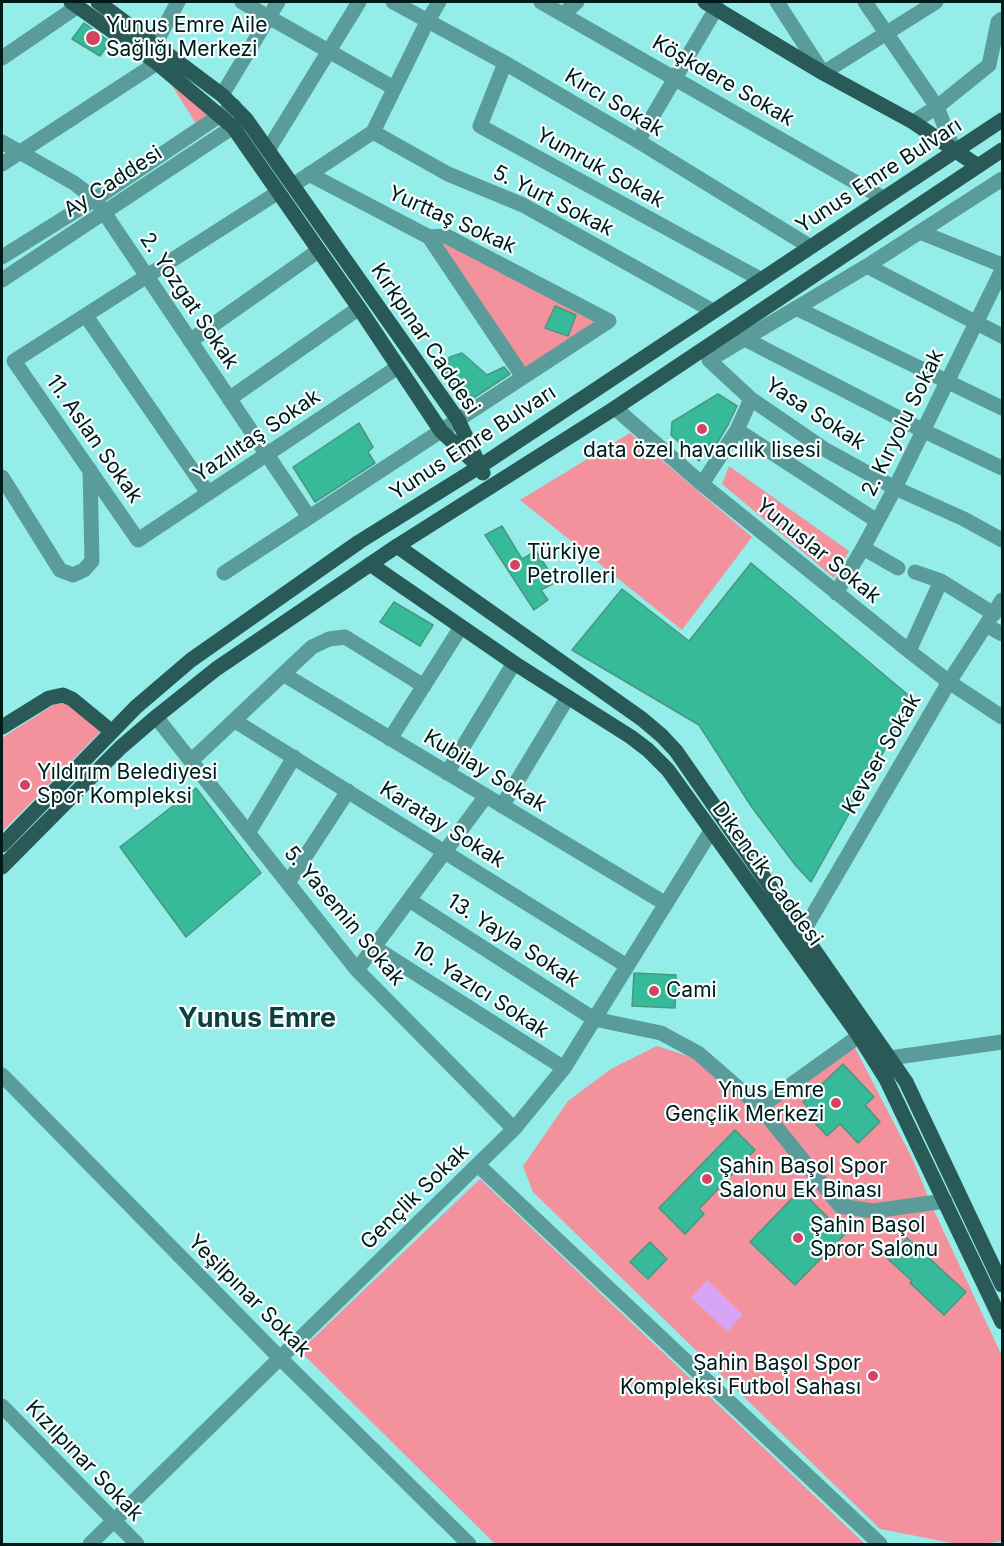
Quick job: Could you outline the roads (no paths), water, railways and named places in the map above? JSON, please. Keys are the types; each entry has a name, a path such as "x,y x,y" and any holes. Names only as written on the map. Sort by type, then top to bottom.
{"main road":[{"name":"Kırkpınar Caddesi","path":"98,2 233,127 441,431 479,466"},
{"name":"Kırkpınar Caddesi","path":"75,4 222,95 246,119 458,420 479,466"},
{"path":"711,4 823,73 914,122 978,166"},
{"name":"Yunus Emre Bulvarı","path":"2,845 111,731 191,660 354,545 479,466 1002,120"},
{"path":"2,867 120,748 216,669 397,546 615,408 1002,150"},
{"path":"479,466 491,485"},
{"name":"Dikencik Caddesi","path":"397,546 642,719 676,751 906,1082 1002,1285"},
{"name":"Dikencik Caddesi","path":"370,564 514,663 631,736 668,771 859,1036 886,1079 1002,1322"},
{"path":"2,727 49,698 63,694 111,731"}],"street":[{"path":"2,164 153,54 178,2"},
{"path":"242,2 394,88"},
{"path":"222,95 278,2"},
{"path":"268,150 358,2"},
{"name":"Kırcı Sokak","path":"393,2 505,63 810,246"},
{"path":"293,185 373,132 439,2"},
{"name":"Köşkdere Sokak","path":"541,2 884,198"},
{"path":"563,14 577,2"},
{"path":"777,2 823,73 936,2"},
{"path":"865,2 937,107 954,150"},
{"path":"2,58 75,4"},
{"path":"638,141 676,78 711,4"},
{"path":"914,122 937,107 989,65 998,22 1002,19"},
{"name":"Yumruk Sokak","path":"505,63 480,126 760,279"},
{"name":"Ay Caddesi","path":"2,257 95,199 234,106"},
{"name":"Ay Caddesi","path":"2,280 246,119"},
{"name":"5. Yurt Sokak","path":"373,132 448,174 523,205 713,311"},
{"name":"2. Yozgat Sokak","path":"2,142 75,183 95,199 309,517"},
{"path":"745,339 867,266 1002,180 978,166"},
{"name":"Yurttaş Sokak","path":"309,174 429,237 446,236 609,321 523,378"},
{"path":"208,493 86,316 277,193"},
{"path":"920,232 1002,265"},
{"path":"224,573 523,378 429,237"},
{"path":"190,341 318,251"},
{"path":"867,266 1002,336"},
{"name":"2. Kıryolu Sokak","path":"836,592 895,488 1002,270"},
{"path":"229,399 359,308"},
{"path":"796,308 1002,408"},
{"name":"11. Aslan Sokak","path":"86,316 14,361 138,540"},
{"path":"745,339 922,430 1002,468"},
{"name":"Yasa Sokak","path":"745,339 709,360 751,399 824,449 895,488 964,519 1002,540"},
{"name":"Yazılıtaş Sokak","path":"138,540 398,366"},
{"path":"702,484 737,430 751,399"},
{"name":"Yunuslar Sokak","path":"615,408 702,484 909,651 949,682 1001,712"},
{"path":"737,430 877,521"},
{"path":"2,477 60,570 73,575 84,570 92,561 90,470"},
{"path":"863,548 898,568"},
{"path":"915,572 941,581 990,620 1002,634"},
{"path":"909,651 941,581"},
{"name":"Kevser Sokak","path":"802,932 949,682 1002,600"},
{"path":"390,739 462,627"},
{"path":"191,761 312,647 329,639 345,637 424,686"},
{"path":"447,773 514,663"},
{"name":"Kubilay Sokak","path":"283,674 666,904"},
{"path":"502,806 568,697"},
{"name":"5. Yasemin Sokak","path":"156,717 357,969 514,1129"},
{"name":"Karatay Sokak","path":"235,721 627,966"},
{"path":"249,832 294,757"},
{"path":"288,883 348,790"},
{"path":"357,969 486,796"},
{"name":"Gençlik Sokak","path":"90,1545 514,1129 564,1068 711,831"},
{"name":"13. Yayla Sokak","path":"409,900 594,1019"},
{"name":"10. Yazıcı Sokak","path":"374,947 564,1068"},
{"path":"594,1019 662,1033 698,1053 760,1107 840,1206 873,1211 945,1201"},
{"path":"760,1107 859,1036"},
{"path":"890,1058 1002,1042"},
{"name":"Yeşilpınar Sokak","path":"2,1075 280,1358 469,1545"},
{"path":"478,1165 880,1545"},
{"name":"Kızılpınar Sokak","path":"2,1406 137,1545"}],"place":[{"name":"Yunus Emre Aile Sağlığı Merkezi","path":"93,38"},
{"name":"data özel havacılık lisesi","path":"702,429"},
{"name":"Türkiye Petrolleri","path":"515,565"},
{"name":"Yıldırım Belediyesi Spor Kompleksi","path":"25,785"},
{"name":"Cami","path":"654,991"},
{"name":"Ynus Emre Gençlik Merkezi","path":"836,1103"},
{"name":"Şahin Başol Spor Salonu Ek Binası","path":"707,1179"},
{"name":"Şahin Başol Spror Salonu","path":"798,1238"},
{"name":"Şahin Başol Spor Kompleksi Futbol Sahası","path":"873,1376"}],"district":[{"name":"Yunus Emre","path":"257,1019"}]}
